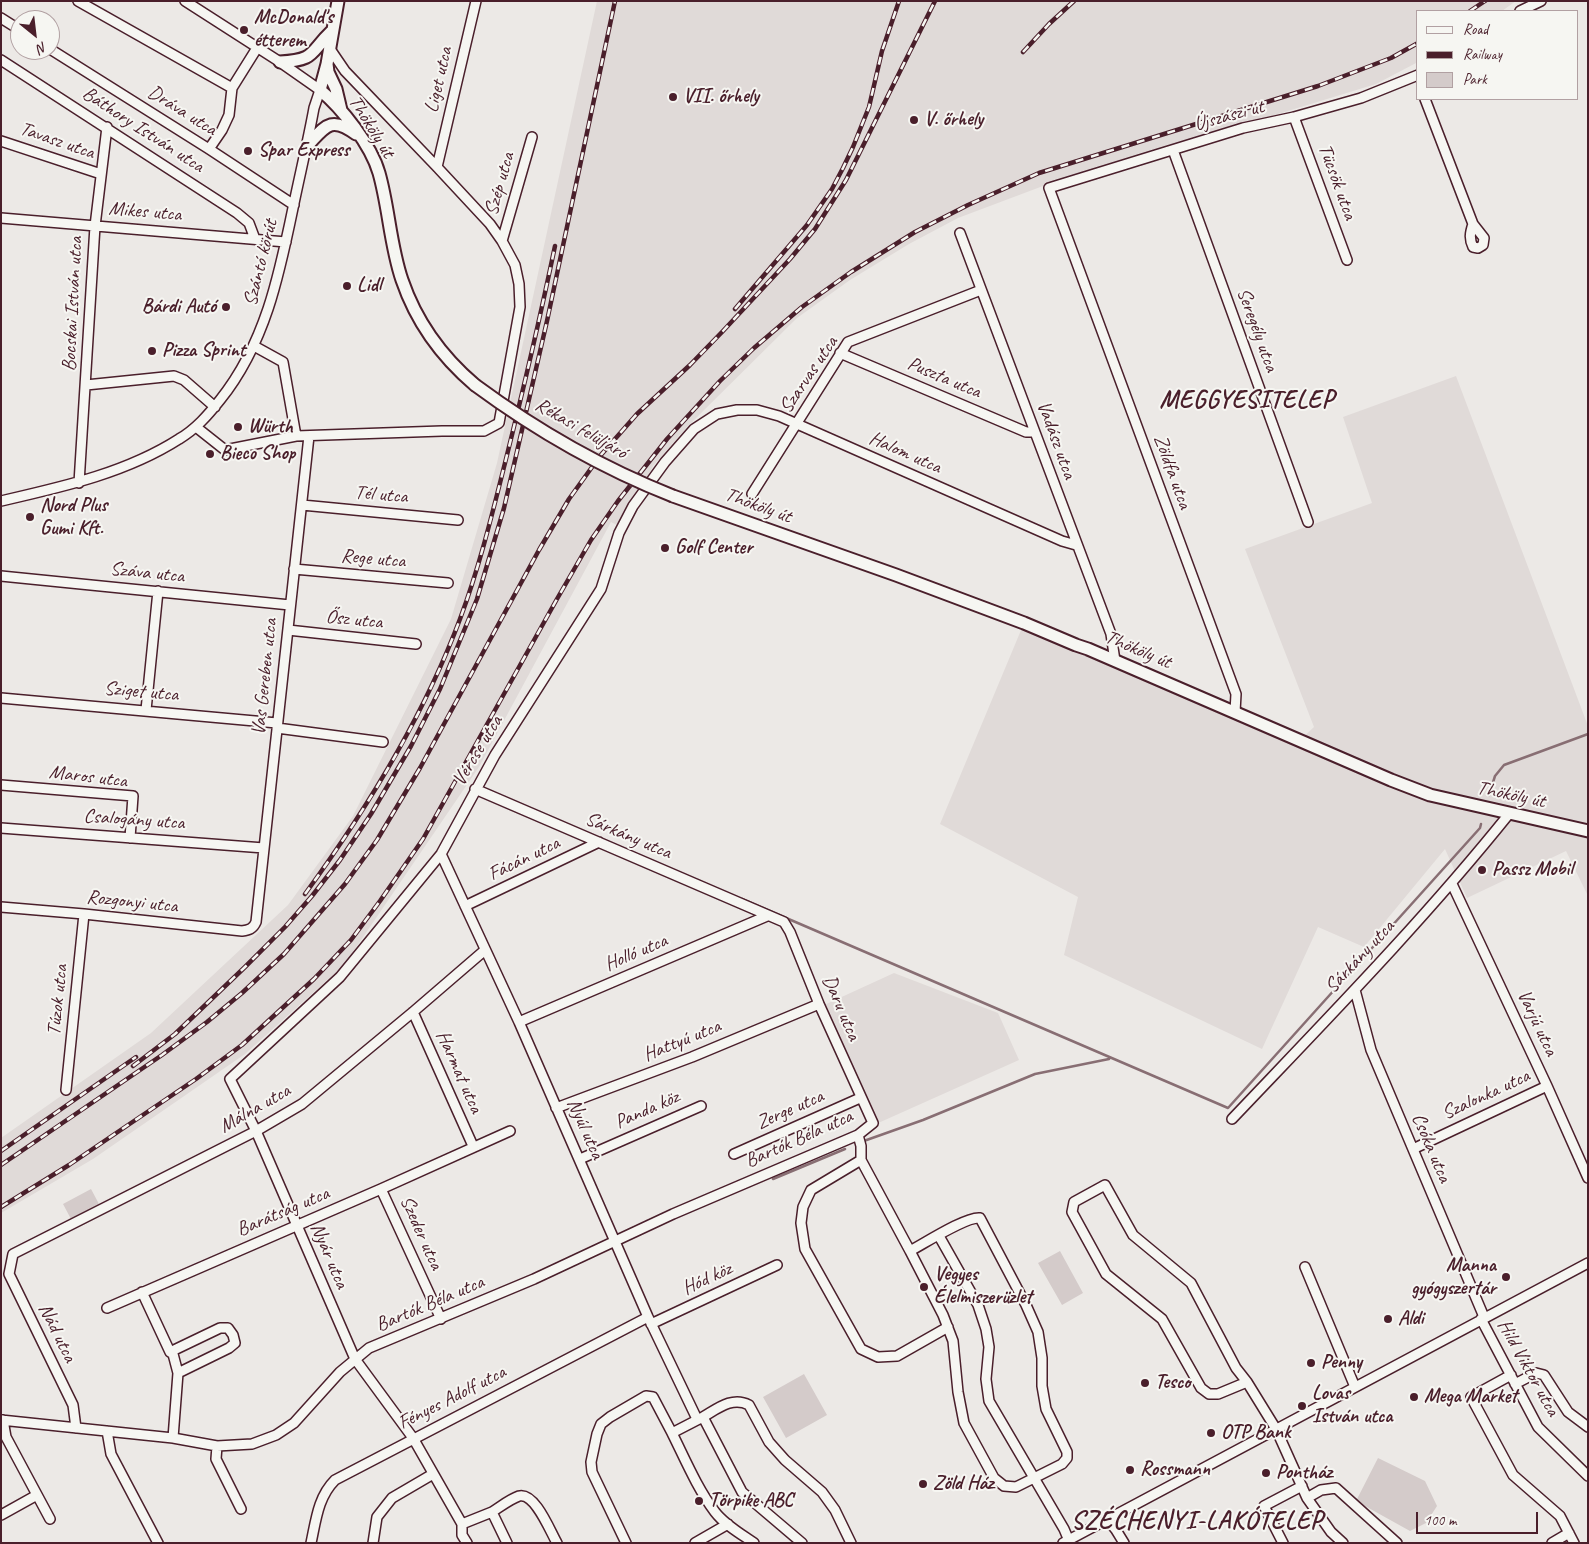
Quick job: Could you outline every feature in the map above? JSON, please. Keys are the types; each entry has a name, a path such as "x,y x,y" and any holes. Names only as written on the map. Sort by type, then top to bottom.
{"main road":[{"path":"320,90 327,64 338,1"},
{"path":"280,62 305,59 332,32"},
{"path":"327,64 341,110"},
{"name":"Thököly út","path":"320,90 341,110 374,160 396,260 411,302 440,349 475,385"},
{"path":"307,146 324,127 329,125 345,126 361,138"},
{"name":"Rékasi felüljáró","path":"475,385 515,414 602,465 674,496"},
{"name":"Thököly út","path":"674,496 1024,623 1430,795 1588,831"}],"street":[{"path":"78,1 232,88"},
{"name":"Thököly út","path":"185,1 320,90"},
{"name":"Liget utca","path":"437,167 476,1"},
{"path":"1522,10 1542,1"},
{"path":"209,149 222,130 229,115 232,88 257,48"},
{"name":"Thököly út","path":"310,436 442,430 484,431 499,423 520,307 519,284 514,264 502,241 490,224 345,71 330,49"},
{"name":"Dráva utca","path":"60,55 294,205"},
{"name":"Báthory István utca","path":"1,60 237,213 250,224 255,239"},
{"name":"Újszászi út","path":"1049,188 1243,128 1361,98 1416,77"},
{"name":"Szántó körút","path":"1,501 79,483 155,453 180,439 196,427 233,384 254,346 270,308 282,267 314,108 320,90"},
{"path":"1425,100 1473,224"},
{"name":"Tücsök utca","path":"1294,116 1347,260"},
{"name":"Bocskai István utca","path":"79,483 95,226 107,127"},
{"name":"Szép utca","path":"502,241 532,137"},
{"name":"Tavasz utca","path":"1,140 101,174"},
{"name":"Seregély utca","path":"1173,150 1308,522"},
{"name":"Zöldfa utca","path":"1049,188 1236,694 1235,712"},
{"name":"Mikes utca","path":"1,218 286,242"},
{"name":"Vadász utca","path":"960,233 1111,634 1115,661"},
{"name":"Szarvas utca","path":"752,494 848,342 981,290"},
{"path":"254,346 283,362 296,436"},
{"name":"Puszta utca","path":"840,353 1026,432 1034,432"},
{"path":"86,384 174,376 184,380 215,407"},
{"name":"Halom utca","path":"717,414 737,410 757,410 779,416 1062,541 1076,545"},
{"name":"Vércse utca","path":"230,1079 340,977 441,854 495,755 601,589 619,533 632,506 694,429 717,414"},
{"path":"196,427 224,450 296,436 310,436"},
{"name":"Vas Gereben utca","path":"256,922 310,436"},
{"name":"Tél utca","path":"302,505 458,520"},
{"name":"Rege utca","path":"294,569 448,583"},
{"name":"Száva utca","path":"1,576 290,605"},
{"path":"146,710 158,591"},
{"name":"Ősz utca","path":"288,630 416,644"},
{"name":"Sziget utca","path":"1,698 146,710 277,725 384,742"},
{"name":"Maros utca","path":"1,785 133,796 130,838"},
{"name":"Sárkány utca","path":"475,789 767,916"},
{"name":"Sárkány utca","path":"1232,1119 1355,990 1452,884 1509,814"},
{"name":"Csalogány utca","path":"1,828 264,848"},
{"name":"Fácán utca","path":"465,906 599,842"},
{"name":"Nyúl utca","path":"441,854 519,1022 649,1320 700,1418 742,1492 802,1543"},
{"name":"Varjú utca","path":"1452,884 1548,1086 1588,1178"},
{"name":"Rozgonyi utca","path":"1,907 242,931 249,930 256,922"},
{"name":"Túzok utca","path":"66,1090 84,914"},
{"name":"Daru utca","path":"767,916 784,922 790,932 819,1004 873,1124"},
{"name":"Holló utca","path":"519,1022 767,916"},
{"name":"Málna utca","path":"13,1254 256,1131 302,1104 414,1012 485,950"},
{"name":"Csóka utca","path":"1355,990 1371,1050 1483,1318"},
{"name":"Hattyú utca","path":"556,1108 692,1057 819,1004"},
{"name":"Harmat utca","path":"414,1012 473,1146"},
{"name":"Nyár utca","path":"230,1079 256,1131 355,1359 412,1438 462,1524 462,1536 467,1543"},
{"name":"Szalonka utca","path":"1413,1149 1548,1086"},
{"name":"Zerge utca","path":"734,1154 860,1098"},
{"name":"Panda köz","path":"580,1159 701,1106"},
{"name":"Bartók Béla utca","path":"2,1420 173,1438 217,1446 252,1444 276,1435 294,1423 340,1372 369,1348 534,1279 673,1214 858,1135 873,1124"},
{"name":"Barátság utca","path":"107,1308 382,1189 473,1146 510,1131"},
{"path":"858,1135 861,1146 861,1160 910,1251 954,1341 958,1392 964,1423 979,1454 994,1478 1004,1486 1016,1487 1062,1464 1067,1458 1065,1446 1046,1409 1042,1386 1042,1358 1038,1332 1026,1305 980,1218 974,1218 961,1223 910,1251"},
{"path":"861,1160 811,1190 803,1207 800,1223 805,1248 861,1349 878,1357 897,1356 948,1327"},
{"path":"1247,1382 1218,1394 1209,1394 1201,1388 1162,1318 1106,1274 1072,1212 1074,1202 1104,1185 1134,1235 1191,1283 1236,1368 1247,1382 1276,1429 1308,1498 1331,1532 1343,1543"},
{"name":"Szeder utca","path":"382,1189 441,1319"},
{"path":"939,1236 978,1305 986,1329 989,1347 986,1379 990,1401 1034,1478 1067,1542 1588,1263"},
{"name":"Nád utca","path":"13,1254 9,1274 73,1405 76,1428"},
{"name":"Hód köz","path":"649,1320 777,1265"},
{"path":"1305,1267 1355,1387"},
{"path":"142,1292 170,1352 173,1354 178,1373 173,1438"},
{"name":"Hild Viktor utca","path":"1483,1318 1538,1427 1588,1476"},
{"name":"Fényes Adolf utca","path":"311,1543 321,1500 326,1488 334,1480 412,1438 649,1320"},
{"path":"170,1352 220,1328 228,1328 233,1335 234,1343 229,1348 178,1373"},
{"path":"1515,1384 1536,1373 1544,1375 1568,1412 1588,1427"},
{"path":"1511,1375 1471,1396 1513,1474 1560,1516 1574,1543"},
{"path":"626,1543 592,1472 591,1462 597,1434 602,1424 610,1417 646,1396 653,1396 657,1402 701,1491 716,1513 754,1543"},
{"path":"672,1433 728,1402 736,1401 749,1405 769,1442 785,1460 822,1492 831,1504 851,1543"},
{"path":"2,1420 6,1437 50,1519"},
{"path":"107,1431 111,1454 158,1543"},
{"path":"217,1446 216,1459 241,1509"},
{"path":"373,1543 378,1517 392,1498 433,1474"},
{"path":"1283,1543 1264,1506 1302,1486"},
{"path":"1308,1498 1321,1490 1336,1488 1398,1543"},
{"path":"1,1515 36,1495"},
{"path":"462,1524 492,1512 520,1496 529,1497 535,1503 557,1543"},
{"path":"492,1512 507,1543"},
{"path":"1107,1519 1124,1543"},
{"path":"696,1543 728,1524"},
{"path":"1552,1543 1569,1533"}],"shaded area":[{"path":"597,1 1516,1 1503,10 1416,10 1416,63 1376,84 1043,186 958,218 909,244 850,280 797,318 688,426 653,466 621,527 611,522 479,767 344,965 245,1054 93,1159 1,1213 1,1138 151,1033 288,905 353,816 451,619 497,463"},
{"path":"1456,376 1588,726 1588,896 1566,851 1467,898 1445,849 1364,947 1318,927 1262,1049 1064,955 1078,897 940,824 1024,623 1300,740 1314,727 1245,549 1372,503 1343,417"},
{"path":"894,973 998,1013 1019,1060 876,1124 822,1006"}],"green space":[{"path":"91,1189 99,1204 71,1219 63,1204"},
{"path":"1060,1251 1083,1293 1062,1305 1038,1263"},
{"path":"804,1374 827,1415 786,1438 763,1397"},
{"path":"1378,1458 1425,1481 1437,1506 1426,1523 1410,1531 1356,1501"}],"waterway":[{"path":"1489,795 1495,776 1504,765 1588,734"},
{"path":"742,899 1228,1108 1480,828 1481,824"},
{"path":"861,1142 923,1120 1035,1074 1109,1059"},
{"path":"773,1179 845,1149"}],"railway":[{"path":"133,1066 175,1034 285,927 312,896 340,860 371,814 411,746 440,689 477,599 504,508 547,321 615,1"},
{"path":"735,309 807,225 832,189 853,147 869,107 882,51 899,1"},
{"path":"1,1165 207,1022 284,954 345,884 377,840 420,768 539,550 569,499 600,456 637,414 690,365 723,331 790,259 815,229 846,180 935,1"},
{"path":"1023,52 1074,1"},
{"path":"1472,10 1485,1"},
{"path":"1,1207 69,1165 196,1079 242,1045 314,979 351,940 423,839 591,540 618,501 667,439 720,381 754,348 802,307 851,272 915,232 968,205 1039,173 1318,86 1391,58 1416,44"},
{"path":"305,894 372,796 392,762 429,692 460,619 479,561 495,502 525,382 555,246"},
{"path":"1,1151 136,1057"}],"place":[{"name":"McDonald's étterem","path":"244,30"},
{"name":"VII. őrhely","path":"673,97"},
{"name":"V. őrhely","path":"914,120"},
{"name":"Spar Express","path":"248,151"},
{"name":"Lidl","path":"347,286"},
{"name":"Bárdi Autó","path":"226,307"},
{"name":"Pizza Sprint","path":"152,351"},
{"name":"Würth","path":"238,427"},
{"name":"Bieco Shop","path":"210,454"},
{"name":"Nord Plus Gumi Kft.","path":"30,517"},
{"name":"Golf Center","path":"665,548"},
{"name":"Passz Mobil","path":"1482,870"},
{"name":"Manna gyógyszertár","path":"1506,1277"},
{"name":"Vegyes Élelmiszerüzlet","path":"924,1287"},
{"name":"Aldi","path":"1388,1319"},
{"name":"Penny","path":"1311,1363"},
{"name":"Tesco","path":"1145,1383"},
{"name":"Mega Market","path":"1414,1397"},
{"name":"Lovas István utca","path":"1302,1406"},
{"name":"OTP Bank","path":"1211,1433"},
{"name":"Rossmann","path":"1130,1470"},
{"name":"Pontház","path":"1266,1473"},
{"name":"Zöld Ház","path":"923,1484"},
{"name":"Törpike ABC","path":"699,1501"}],"district":[{"name":"MEGGYESITELEP","path":"1247,400"},
{"name":"SZÉCHENYI-LAKÓTELEP","path":"1197,1521"}]}
